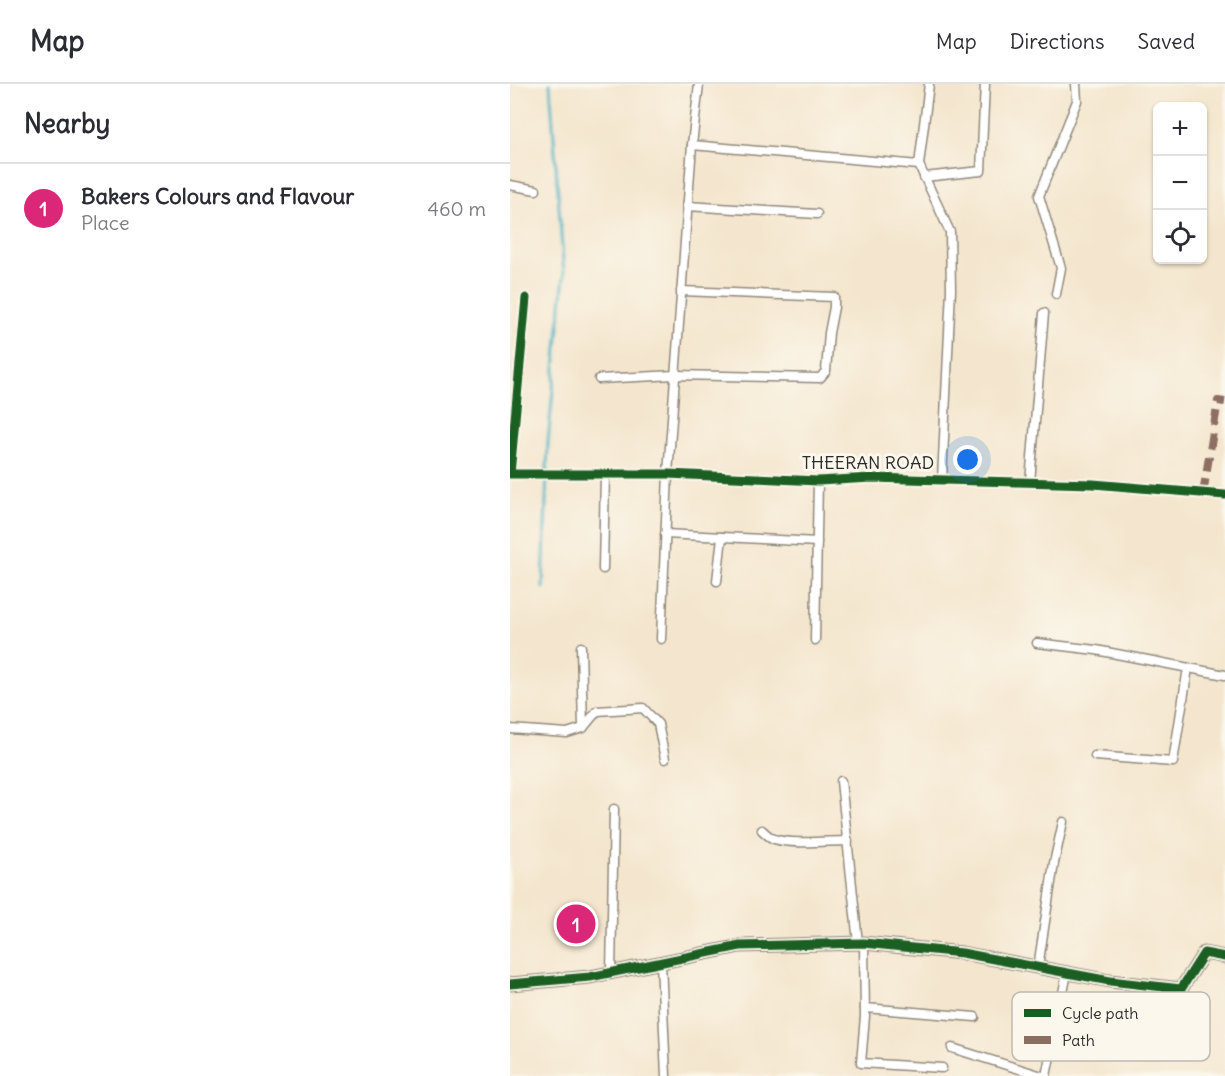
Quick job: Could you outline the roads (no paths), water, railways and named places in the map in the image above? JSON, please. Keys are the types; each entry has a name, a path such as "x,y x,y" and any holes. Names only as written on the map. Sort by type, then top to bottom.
{"street":[{"path":"662,639 668,474 687,206 699,84"},
{"path":"929,84 919,165 950,232 951,290 942,480"},
{"path":"924,177 981,171 985,84"},
{"path":"1056,294 1061,268 1039,196 1077,101 1077,84"},
{"path":"692,145 919,165"},
{"path":"510,185 536,190"},
{"path":"687,206 817,214"},
{"path":"599,379 675,375 820,378 826,371 834,297 681,291"},
{"path":"510,474 526,298"},
{"path":"1030,482 1044,312"},
{"name":"THEERAN ROAD","path":"510,474 668,474 818,481 872,478 1030,482 1093,484 1225,495"},
{"path":"603,569 605,474"},
{"path":"815,640 818,481"},
{"path":"665,534 817,542"},
{"path":"717,580 722,537"},
{"path":"1037,643 1089,649 1225,675"},
{"path":"581,647 583,728"},
{"path":"1095,756 1173,762 1188,668"},
{"path":"510,729 567,733 583,728 597,711 643,708 658,724 664,759"},
{"path":"841,781 861,943 865,1008 861,1063 942,1068"},
{"path":"611,973 614,809"},
{"path":"1038,967 1054,863 1063,822"},
{"path":"762,830 768,836 783,840 848,842"},
{"path":"510,984 590,977 740,946 861,943 962,953 1110,981 1181,989 1204,953 1225,957"},
{"path":"661,963 666,1076"},
{"path":"1063,992 1067,973"},
{"path":"865,1008 975,1017"},
{"path":"952,1048 1044,1076 1047,1061"}],"waterway":[{"path":"543,588 548,442 564,275 550,84"}],"place":[{"name":"Bakers Colours and Flavour","path":"576,924"}]}
